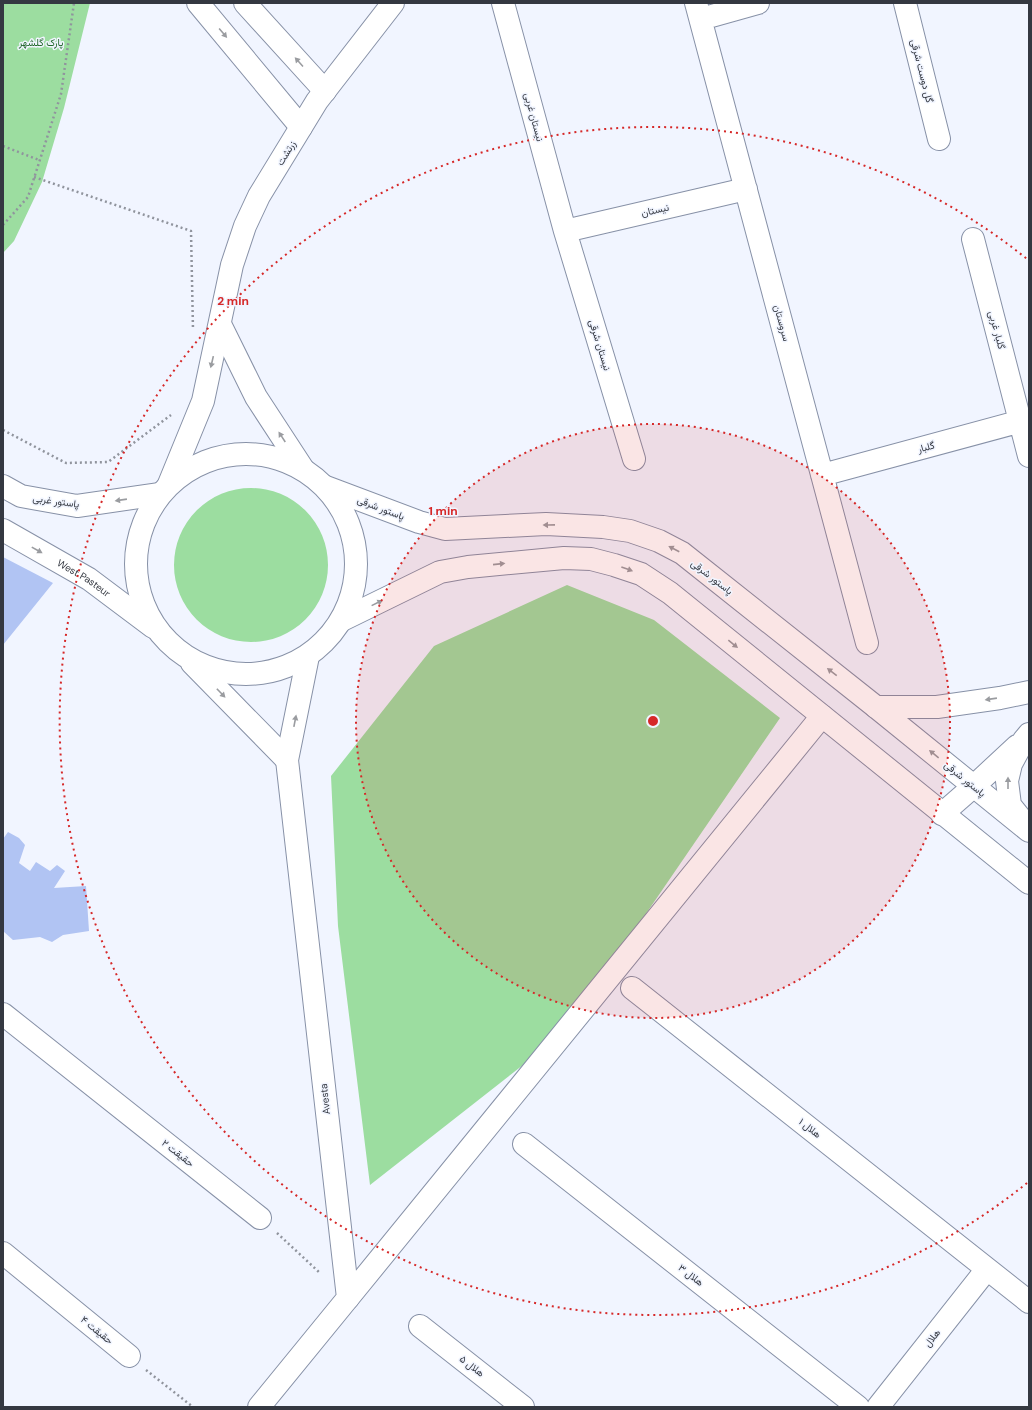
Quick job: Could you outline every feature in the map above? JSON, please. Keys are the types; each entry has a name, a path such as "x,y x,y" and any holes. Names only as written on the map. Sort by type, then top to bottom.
{"street":[{"path":"198,3 301,126"},
{"path":"245,3 325,91"},
{"name":"زرتشت","path":"164,489 203,401 232,265 245,226 259,196 301,126 325,91 393,3"},
{"name":"نیستان غربی","path":"503,3 565,231"},
{"path":"698,11 758,3"},
{"name":"گل دوست شرقی","path":"905,3 939,139"},
{"name":"سروستان","path":"698,11 867,643"},
{"name":"نیستان","path":"565,231 746,189"},
{"name":"نیستان شرقی","path":"565,231 634,459"},
{"name":"گلبار غربی","path":"973,239 1025,420 1029,456"},
{"path":"220,324 256,397 303,469"},
{"name":"گلبار","path":"822,475 1025,420"},
{"path":"184,655 214,669 246,674 278,670 308,656 327,640 342,620 354,587 356,551 346,517 326,487 303,469 277,457 248,453 219,456 192,467 164,489 144,520 137,548 137,578 144,606 159,632 184,655 287,760"},
{"name":"پاستور غربی","path":"3,486 21,496 78,506 164,489"},
{"name":"پاستور شرقی","path":"326,487 419,522 445,529 546,524 571,525 630,531 659,541 682,554 1029,830"},
{"name":"West Pasteur","path":"3,530 89,579 159,632"},
{"path":"342,620 440,572 468,567 564,558 591,559 641,574 670,593 942,814 1029,882"},
{"name":"Avesta","path":"308,656 287,760 348,1298"},
{"path":"876,707 937,707 1000,698 1029,692"},
{"path":"259,1407 822,716"},
{"path":"942,814 1026,737"},
{"path":"1026,737 1011,764 1007,781 1010,805 1029,830"},
{"name":"هلال ۱","path":"632,988 1029,1302"},
{"name":"حقیقت ۲","path":"3,1014 260,1218"},
{"name":"هلال ۳","path":"524,1144 858,1407"},
{"name":"حقیقت ۴","path":"3,1253 129,1356"},
{"name":"هلال","path":"878,1407 987,1269"},
{"name":"هلال ۵","path":"420,1326 523,1407"}],"path":[{"path":"3,225 28,197 61,94 74,3"},
{"path":"3,146 39,160"},
{"path":"34,176 191,231 192,331"},
{"path":"3,430 66,463 108,462 172,414"},
{"path":"260,1218 348,1298"},
{"path":"129,1356 193,1407"}],"green space":[{"name":"پارک گلشهر","path":"3,3 90,3 64,108 42,182 14,241 3,253"},
{"path":"243,488 259,488 281,494 306,510 322,535 327,550 327,580 322,595 306,620 294,629 273,639 259,642 243,642 229,639 215,633 202,625 191,614 177,587 174,573 174,557 177,543 183,529 191,516 202,505 229,491"},
{"path":"567,585 654,620 780,718 565,1032 370,1185 338,926 331,776 434,646"}],"building":[{"path":"3,557 53,583 3,645"},
{"path":"8,832 19,838 25,845 19,863 30,871 36,862 50,871 57,865 65,871 54,888 86,886 89,931 63,935 52,942 40,937 13,940 3,931 3,839"}]}
